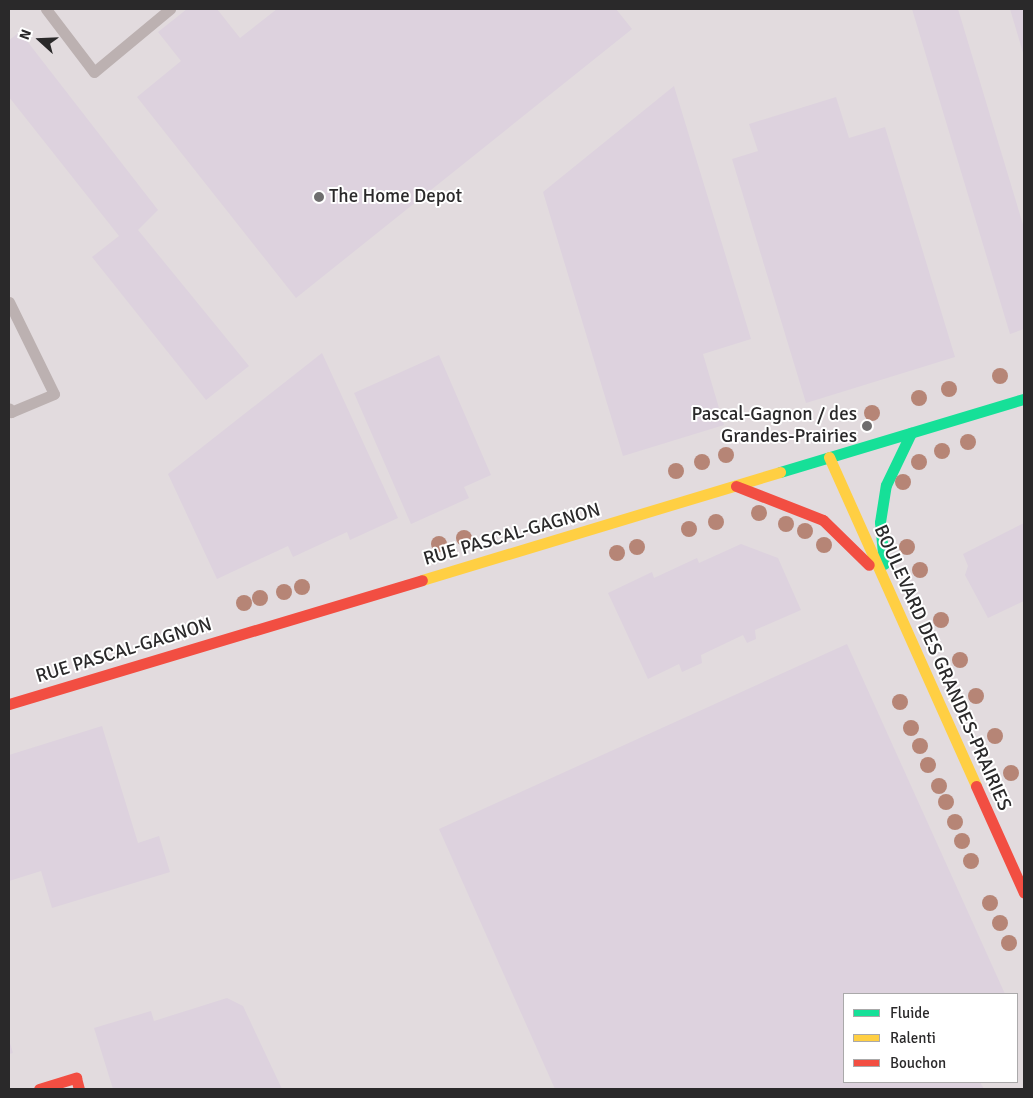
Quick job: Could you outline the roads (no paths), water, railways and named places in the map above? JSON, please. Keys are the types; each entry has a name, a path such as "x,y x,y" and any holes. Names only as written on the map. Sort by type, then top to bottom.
{"street":[{"name":"RUE PASCAL-GAGNON","path":"9,704 1024,399"},
{"path":"885,583 882,506 886,485 911,433"},
{"name":"BOULEVARD DES GRANDES-PRAIRIES","path":"829,457 1024,893"},
{"path":"736,486 823,520 885,583"},
{"path":"39,1089 76,1078 79,1089"}],"lane":[{"path":"46,9 94,72 170,9"},
{"path":"9,302 54,394 10,412 9,408"},
{"path":"1011,864 1024,858"}],"place":[{"name":"The Home Depot","path":"319,197"},
{"name":"Pascal-Gagnon / des Grandes-Prairies","path":"867,426"}]}
